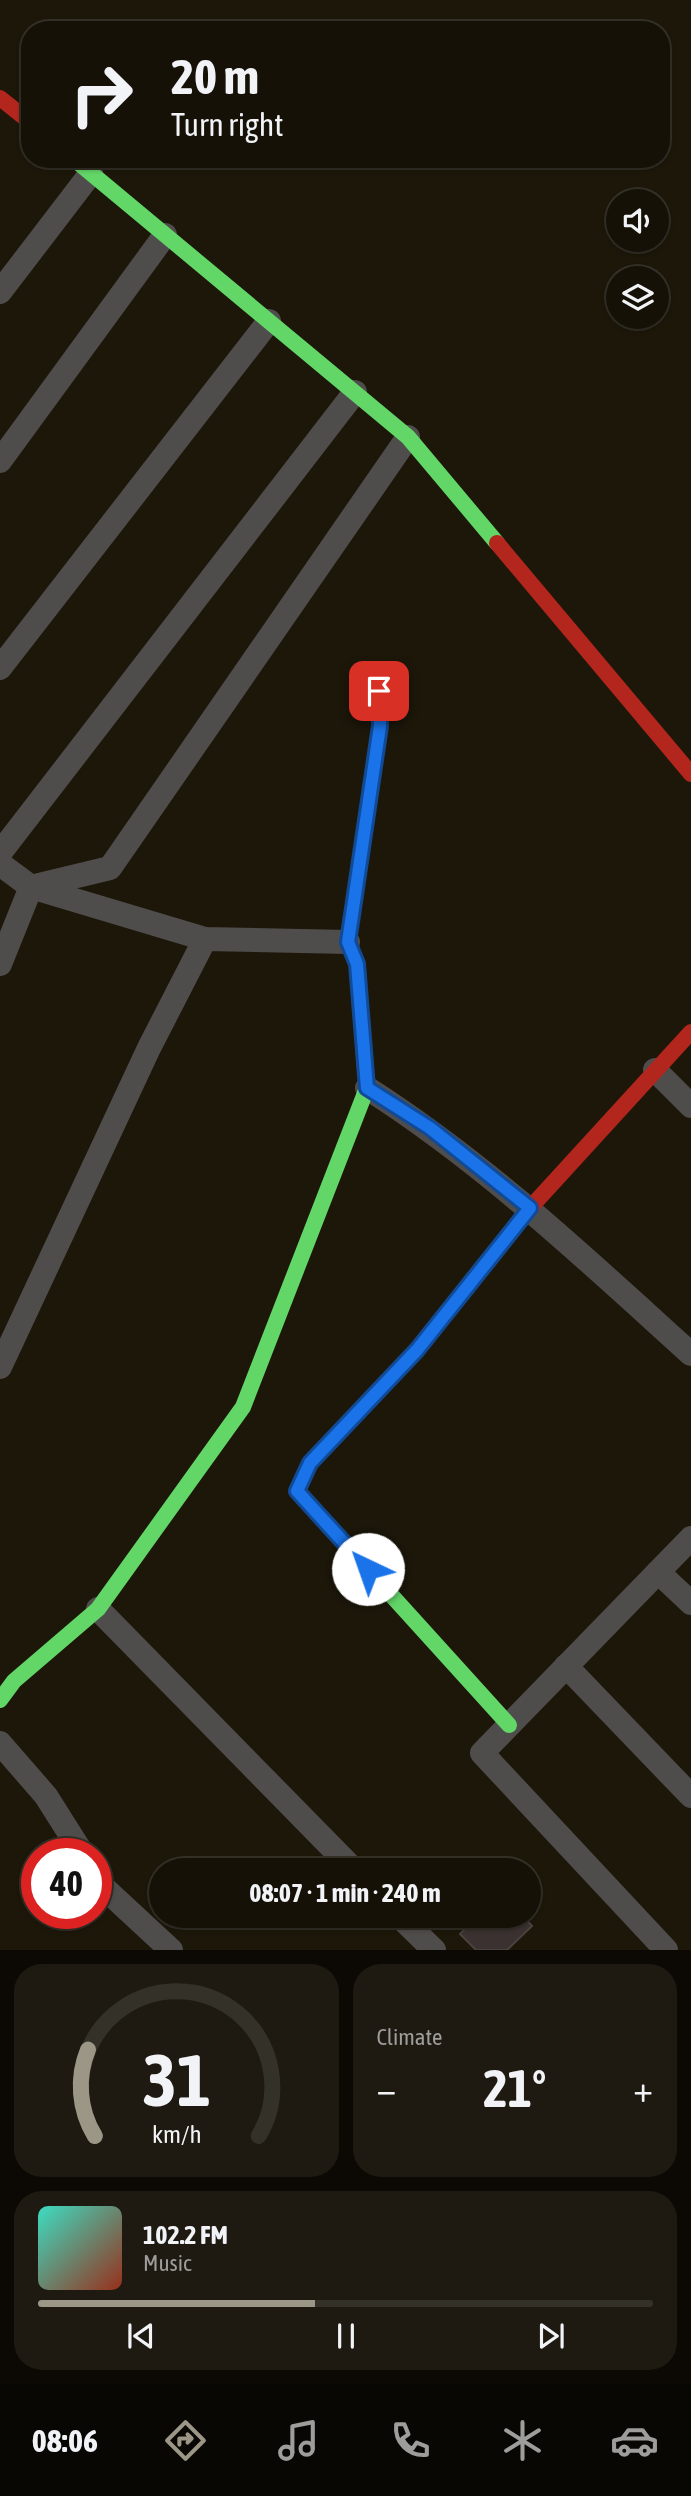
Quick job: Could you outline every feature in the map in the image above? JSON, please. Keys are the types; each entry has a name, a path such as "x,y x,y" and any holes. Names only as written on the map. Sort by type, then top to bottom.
{"street":[{"path":"2,104 21,116"},
{"path":"0,292 82,168"},
{"path":"85,168 408,436 691,774"},
{"path":"0,461 166,235"},
{"path":"0,668 269,321"},
{"path":"0,853 355,392"},
{"path":"31,887 110,868 408,436"},
{"path":"0,1700 14,1681 98,1609 243,1407 367,1088 357,964 348,942 380,726 379,691 384,669"},
{"path":"0,864 31,887 205,939 348,942"},
{"path":"0,964 31,887"},
{"path":"0,1367 149,1048 205,939"},
{"path":"509,1724 297,1491 310,1463 417,1350 530,1208 691,1032"},
{"path":"655,1070 691,1106"},
{"path":"367,1088 430,1128 530,1208 691,1354"},
{"path":"666,1950 482,1753 691,1538"},
{"path":"658,1572 691,1603"},
{"path":"98,1609 342,1858"},
{"path":"566,1666 691,1796"},
{"path":"0,1743 46,1796 73,1838"},
{"path":"112,1895 171,1950"},
{"path":"411,1928 434,1950"}],"building":[{"path":"466,1928 530,1928 507,1950 476,1950 460,1934"}],"traffic: fast":[{"path":"85,168 408,437 497,543"},
{"path":"0,1700 14,1681 98,1609 243,1407 367,1088 365,1068"},
{"path":"453,1305 417,1350 310,1463 297,1491 509,1725"}],"traffic: slow":[{"path":"365,1068 357,964 348,942 380,726 379,691 384,669"}],"traffic: jam":[{"path":"0,98 21,115"},
{"path":"497,543 691,774"},
{"path":"453,1305 530,1208 691,1032"}],"route":[{"path":"368,1569 297,1491 310,1463 417,1350 530,1208 430,1128 367,1088 357,964 348,942 380,726 379,691"}]}
